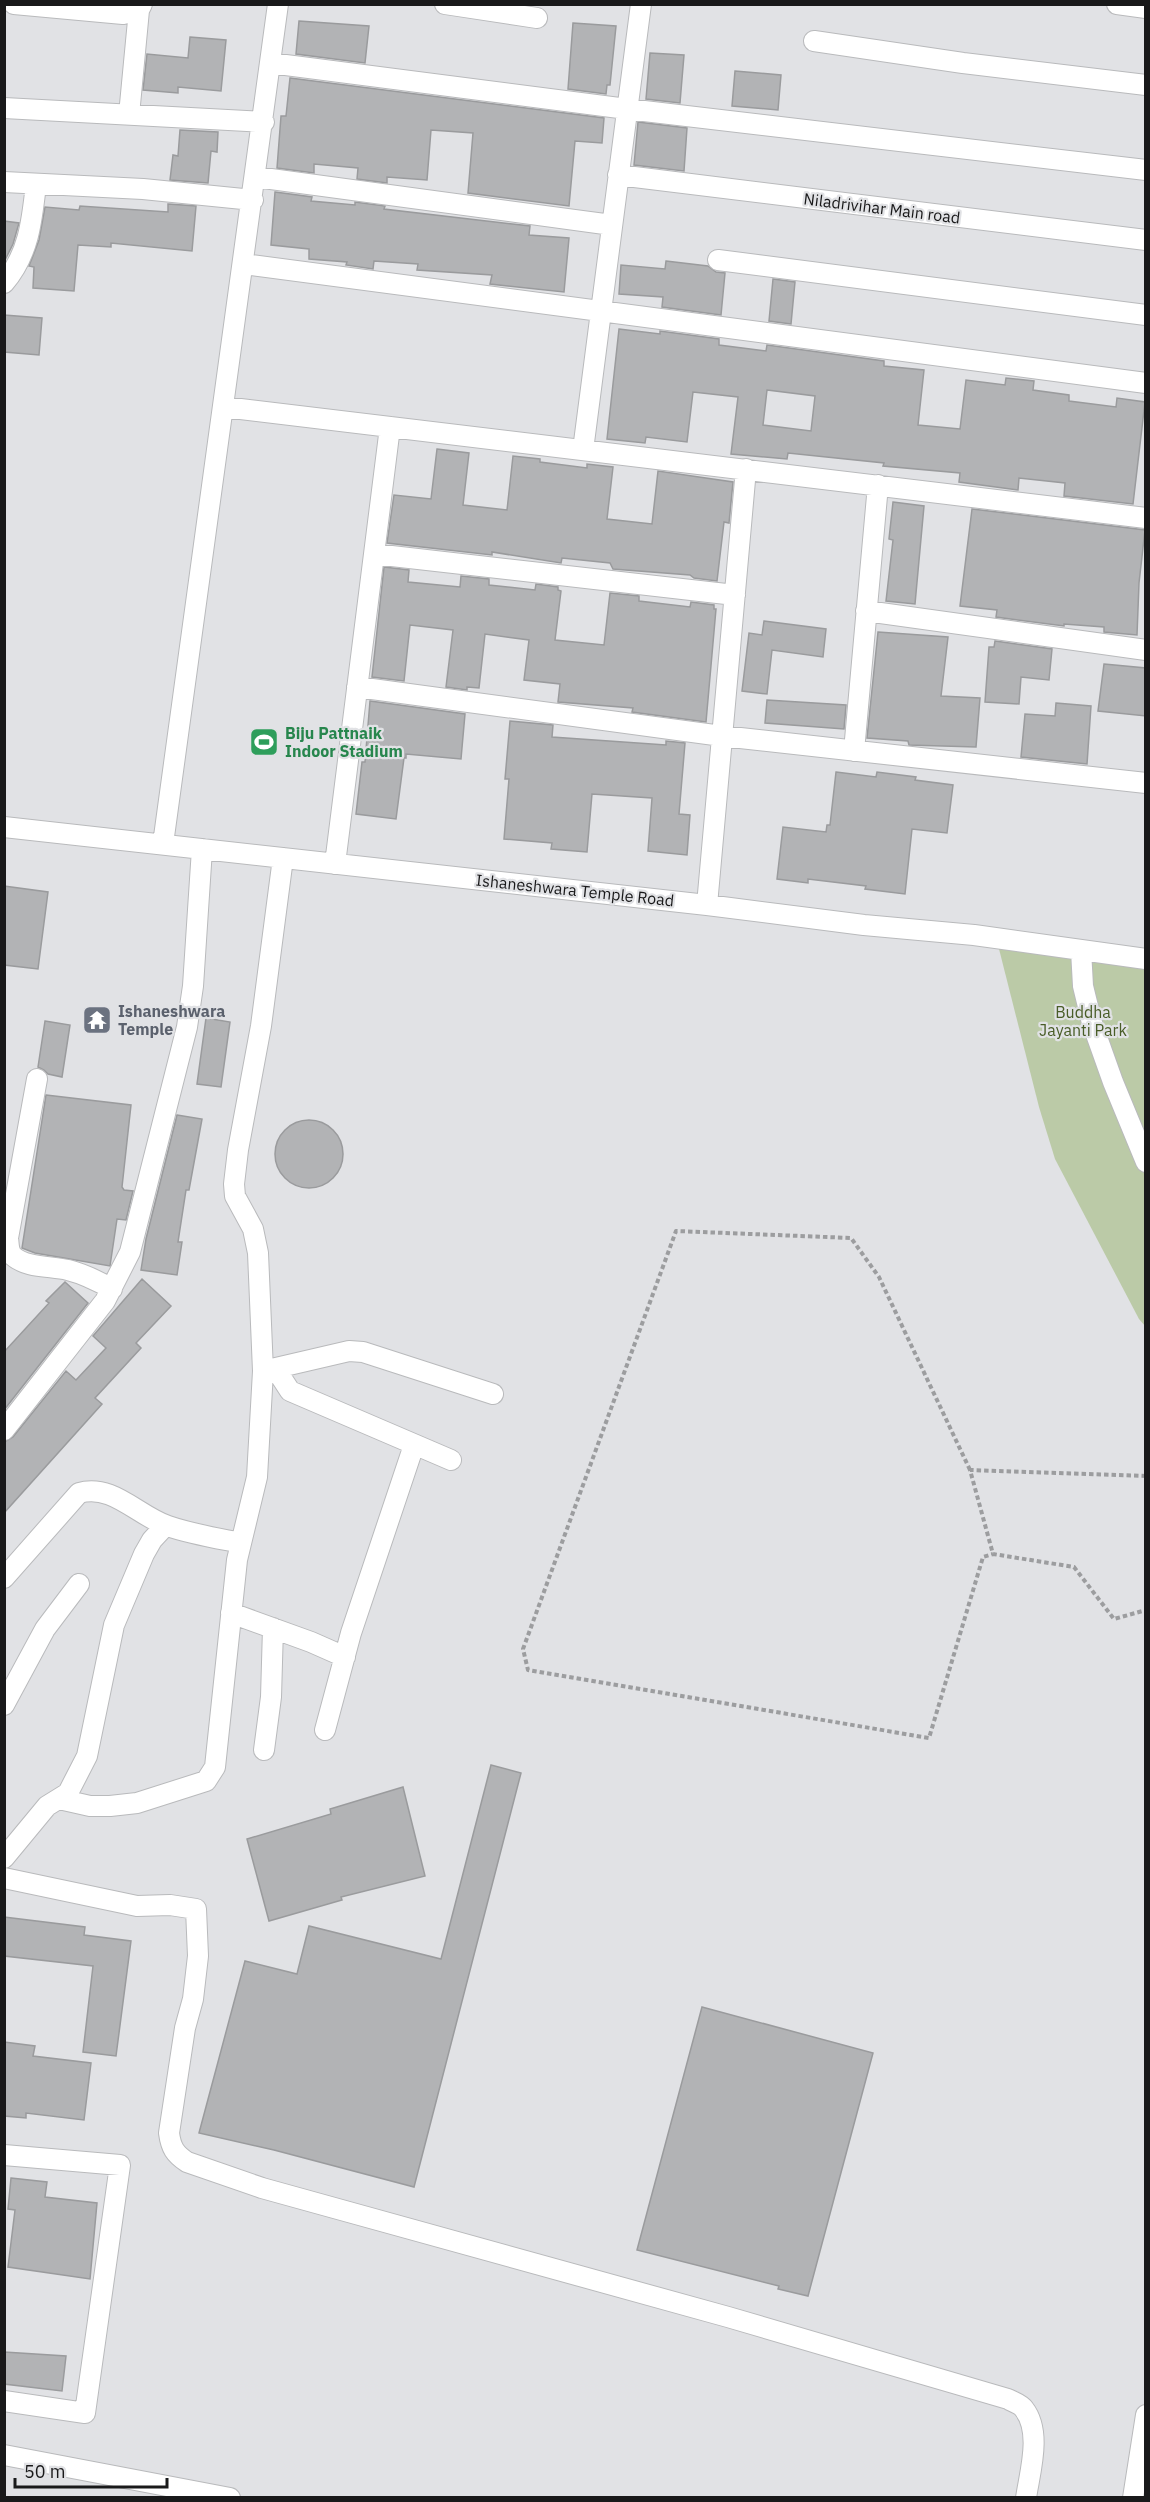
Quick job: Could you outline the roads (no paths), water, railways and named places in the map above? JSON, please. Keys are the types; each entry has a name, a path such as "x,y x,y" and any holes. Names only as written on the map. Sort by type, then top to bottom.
{"street":[{"path":"14,4 123,14 141,7 129,115"},
{"path":"163,844 264,122 278,4"},
{"path":"445,4 537,18"},
{"path":"583,450 641,4"},
{"path":"1117,4 1146,8"},
{"path":"814,41 963,63 1146,85"},
{"path":"270,63 627,109 1146,170"},
{"path":"4,108 264,122"},
{"name":"Niladrivihar Main road","path":"618,175 1146,240"},
{"path":"256,177 612,225"},
{"path":"4,182 143,189 253,200"},
{"path":"4,283 20,261 31,232 36,184"},
{"path":"718,260 1146,315"},
{"path":"244,264 1146,383"},
{"path":"224,407 1146,518"},
{"path":"335,864 390,426"},
{"path":"707,905 746,469"},
{"path":"854,751 878,485"},
{"path":"374,554 735,595"},
{"path":"866,611 1146,650"},
{"path":"357,687 722,736 1146,783"},
{"name":"Ishaneshwara Temple Road","path":"4,827 707,905 864,926 974,935 1146,959"},
{"path":"4,1430 112,1289 130,1252 187,1027 193,986 202,849"},
{"path":"59,1798 90,1806 137,1803 207,1781 215,1767 231,1613 241,1543 257,1477 269,1369 258,1253 253,1229 235,1196 234,1184 261,1026 283,858"},
{"path":"1081,950 1083,986 1092,1023 1146,1162"},
{"path":"36,1079 8,1238 9,1249 13,1256 29,1263 92,1277 112,1289"},
{"path":"269,1369 349,1351 363,1352 493,1394"},
{"path":"269,1369 290,1391 451,1460"},
{"path":"325,1730 345,1657 414,1444"},
{"path":"4,1578 79,1493 90,1489 103,1491 165,1526 241,1543"},
{"path":"4,1858 47,1806 68,1792 87,1756 114,1625 144,1554 152,1540 165,1526"},
{"path":"4,1705 45,1629 79,1584"},
{"path":"231,1613 345,1657"},
{"path":"264,1750 271,1697 273,1628"},
{"path":"4,1878 137,1906 170,1905 196,1909 198,1956 194,1999 185,2028 169,2133 171,2146 182,2158 262,2188 728,2317 1008,2399 1023,2407 1031,2421 1034,2439 1026,2498"},
{"path":"4,2155 120,2165 85,2413 4,2401"},
{"path":"1133,2498 1146,2415"},
{"path":"4,2455 230,2498"}],"place":[{"name":"Biju Pattnaik Indoor Stadium","path":"264,742"},
{"name":"Ishaneshwara Temple","path":"97,1020"}],"park label":[{"name":"Buddha Jayanti Park","path":"1083,1021"}]}
